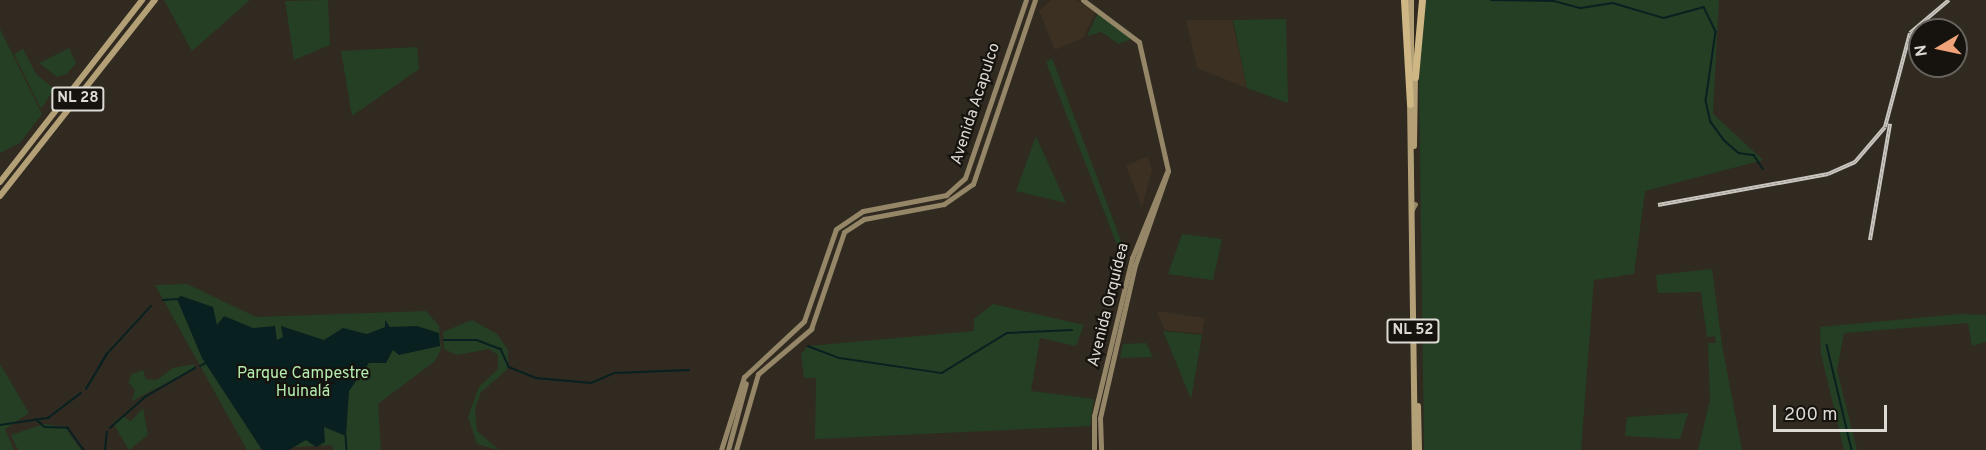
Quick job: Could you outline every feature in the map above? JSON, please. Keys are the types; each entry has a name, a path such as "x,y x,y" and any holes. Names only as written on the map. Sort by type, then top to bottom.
{"highway":[{"path":"1404,0 1410,104"},
{"path":"1415,77 1422,0"}],"main road":[{"name":"NL 28","path":"0,182 142,0"},
{"name":"NL 28","path":"0,196 155,0"},
{"path":"1410,104 1413,0"},
{"path":"1413,0 1415,321"},
{"path":"126,38 133,11"},
{"path":"62,119 57,114 65,97"},
{"name":"NL 52","path":"1410,104 1417,450"}],"street":[{"name":"Avenida Acapulco","path":"721,450 744,377 804,321 836,229 863,211 946,195 965,178 1026,0"},
{"name":"Avenida Acapulco","path":"736,450 758,374 811,329 844,232 864,219 944,204 973,184 1035,0"},
{"path":"1083,0 1131,31 1141,48 1168,171"},
{"name":"Avenida Orquídea","path":"1094,450 1095,410 1132,258 1168,171"},
{"name":"Avenida Orquídea","path":"1101,450 1100,418 1135,265 1168,171"},
{"path":"1411,211 1415,204"},
{"path":"728,450 746,383"}],"shaded area":[{"path":"1051,0 1076,0 1096,11 1083,38 1055,50 1039,11"},
{"path":"1186,20 1232,20 1247,88 1197,68"},
{"path":"1148,156 1152,170 1142,207 1126,166"},
{"path":"1156,311 1205,318 1202,334 1165,330"}],"green space":[{"path":"164,0 250,0 192,51"},
{"path":"328,0 330,45 294,60 285,1"},
{"path":"1425,0 1719,0 1713,114 1763,160 1645,191 1634,274 1594,280 1581,450 1424,450 1419,80"},
{"path":"1098,13 1131,39 1119,44 1101,32 1087,36"},
{"path":"1286,19 1288,103 1247,88 1233,20"},
{"path":"0,29 42,114 20,143 0,153"},
{"path":"417,47 419,69 352,116 341,51"},
{"path":"69,48 76,63 67,74 57,77 39,63"},
{"path":"23,49 36,74 54,89 41,109 14,54"},
{"path":"1052,58 1122,243 1117,245 1046,62"},
{"path":"1036,136 1066,203 1016,191"},
{"path":"1182,234 1222,239 1213,280 1168,274"},
{"path":"1712,269 1722,345 1742,450 1698,450 1710,400 1708,343 1716,343 1715,336 1707,337 1701,292 1658,293 1656,275"},
{"name":"Parque Campestre Huinalá","path":"187,284 256,317 426,311 439,326 441,349 435,361 378,404 381,450 333,450 332,445 247,450 155,285"},
{"path":"993,304 1084,325 1076,346 1040,338 1031,391 1094,399 1090,426 815,439 816,378 804,378 801,354 808,346 974,331 974,319"},
{"path":"1960,314 1986,315 1986,342 1972,346 1968,323 1844,333 1837,370 1857,450 1844,450 1821,354 1820,327"},
{"path":"472,320 497,334 508,350 508,369 481,392 475,409 477,431 499,450 477,444 468,417 479,387 498,369 498,355 489,349 457,355 444,349 443,332"},
{"path":"1163,331 1202,335 1191,399"},
{"path":"1146,343 1153,357 1120,358 1123,344"},
{"path":"0,364 29,413 5,429 14,450 0,450"},
{"path":"194,364 195,368 132,401 135,390 128,382 132,374 143,370 146,379 157,380 173,368"},
{"path":"143,408 148,435 129,450 113,423 122,416 131,421"},
{"path":"1688,413 1680,439 1625,436 1627,417"},
{"path":"44,424 65,427 81,450 18,450 11,435"}],"water":[{"name":"Parque Campestre Huinalá","path":"181,296 213,307 217,325 224,316 253,328 275,326 277,340 283,337 281,326 324,340 343,328 367,334 385,327 385,320 390,327 417,326 439,333 440,346 399,355 393,350 386,363 369,363 349,391 346,436 324,427 325,442 316,447 306,440 289,450 262,450 202,358 177,299"}],"waterway":[{"path":"1491,0 1554,1 1581,8 1613,3 1664,18 1704,7 1716,32 1706,101 1711,122 1724,140 1739,153 1754,155 1763,169"},
{"path":"163,300 177,299"},
{"path":"107,354 151,306"},
{"path":"808,346 840,358 942,373 1007,333 1072,330"},
{"path":"444,340 477,340 501,349 509,367 536,378 591,383 615,373 689,370"},
{"path":"1827,345 1852,450"},
{"path":"86,389 107,354 99,368"},
{"path":"200,366 206,363"},
{"path":"110,428 145,397 195,368"},
{"path":"0,425 48,418 81,393"},
{"path":"36,419 45,427 68,428 84,450"},
{"path":"105,450 107,432"},
{"path":"346,436 347,450"}],"railway":[{"path":"1658,205 1828,174 1855,162 1885,127 1910,33 1949,0"},
{"path":"1870,240 1890,124"}]}
